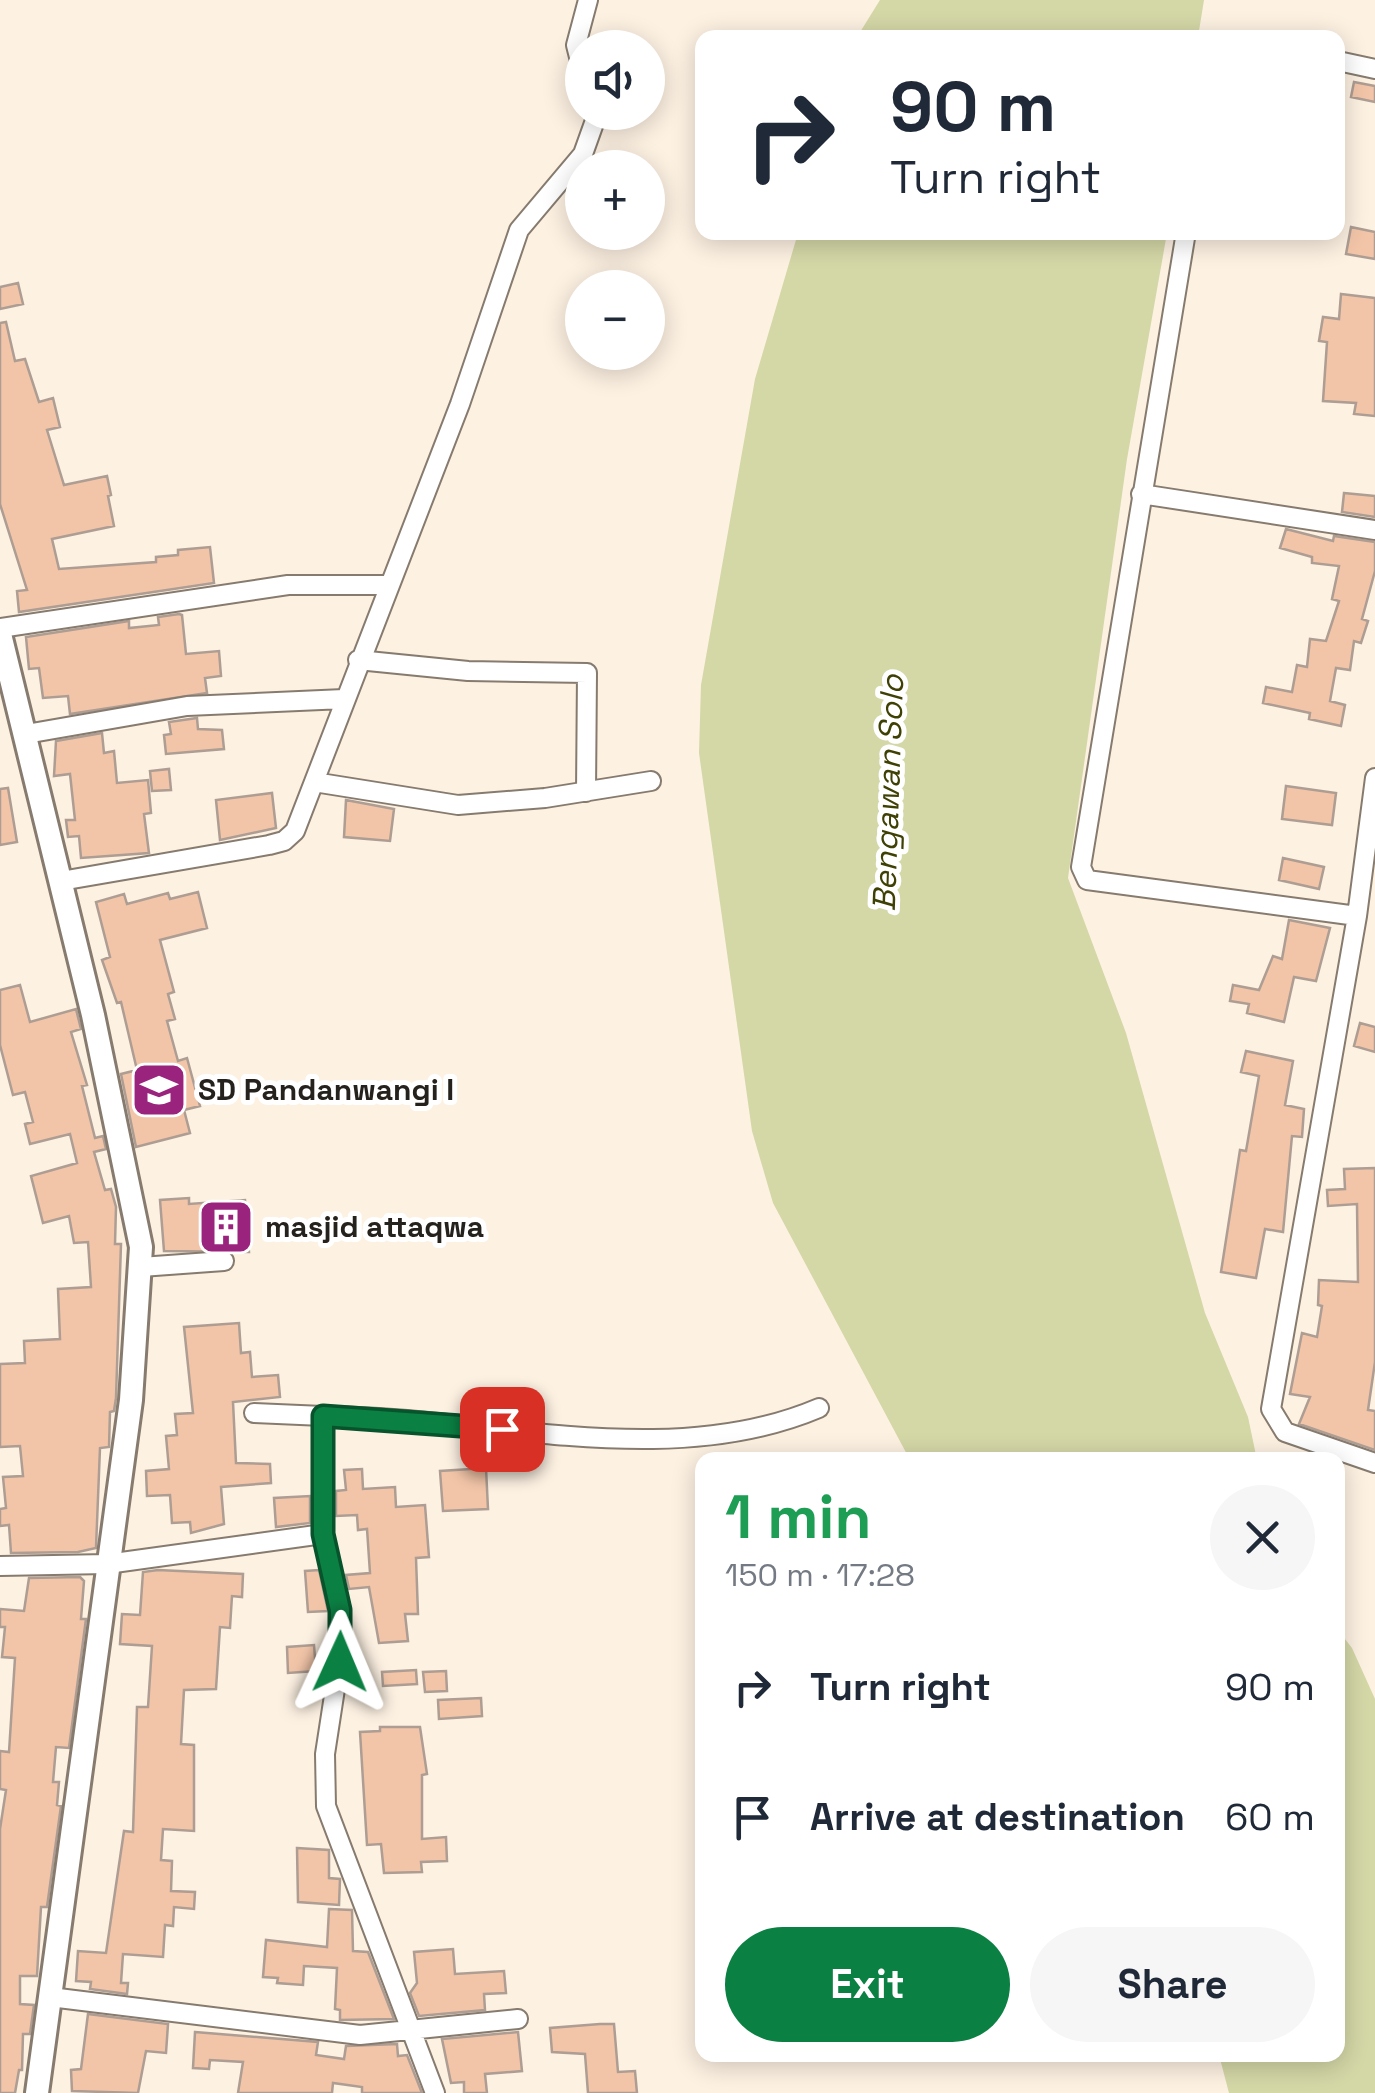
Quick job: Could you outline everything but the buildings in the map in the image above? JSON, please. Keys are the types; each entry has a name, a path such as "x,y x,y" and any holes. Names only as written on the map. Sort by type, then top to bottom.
{"street":[{"path":"580,30 588,0"},
{"path":"1345,63 1375,69"},
{"path":"61,881 284,842 295,831 386,585 460,404 519,230 583,154 592,130"},
{"path":"1185,240 1082,874 1093,880 1356,916"},
{"path":"1141,494 1375,530"},
{"path":"37,2093 131,1400 141,1267 138,1216 0,631 288,585 386,585"},
{"path":"358,660 468,671 588,673 586,792"},
{"path":"26,734 187,706 344,699"},
{"path":"1343,1452 1285,1432 1271,1409 1356,916 1375,778"},
{"path":"314,782 458,805 651,781"},
{"path":"141,1267 224,1261"},
{"path":"254,1413 620,1440 772,1428 819,1408"},
{"path":"323,1416 323,1534 340,1610 340,1662 324,1754 326,1806 435,2093"},
{"path":"1345,1453 1375,1463"},
{"path":"0,1566 107,1564 323,1534"},
{"path":"50,1998 360,2035 518,2018"}],"water":[{"path":"880,0 1204,0 1199,30 861,30"},
{"name":"Bengawan Solo","path":"796,240 1166,240 1127,459 1068,878 1126,1033 1205,1313 1248,1417 1255,1452 906,1452 773,1203 752,1131 699,753 701,685 755,379"},
{"path":"1345,1639 1375,1699 1375,2093 1229,2093 1221,2062 1345,2062"}],"place":[{"name":"SD Pandanwangi I","path":"159,1090"},
{"name":"masjid attaqwa","path":"226,1227"}],"route":[{"path":"340,1662 335,1571 323,1534 323,1416 502,1429"}]}
